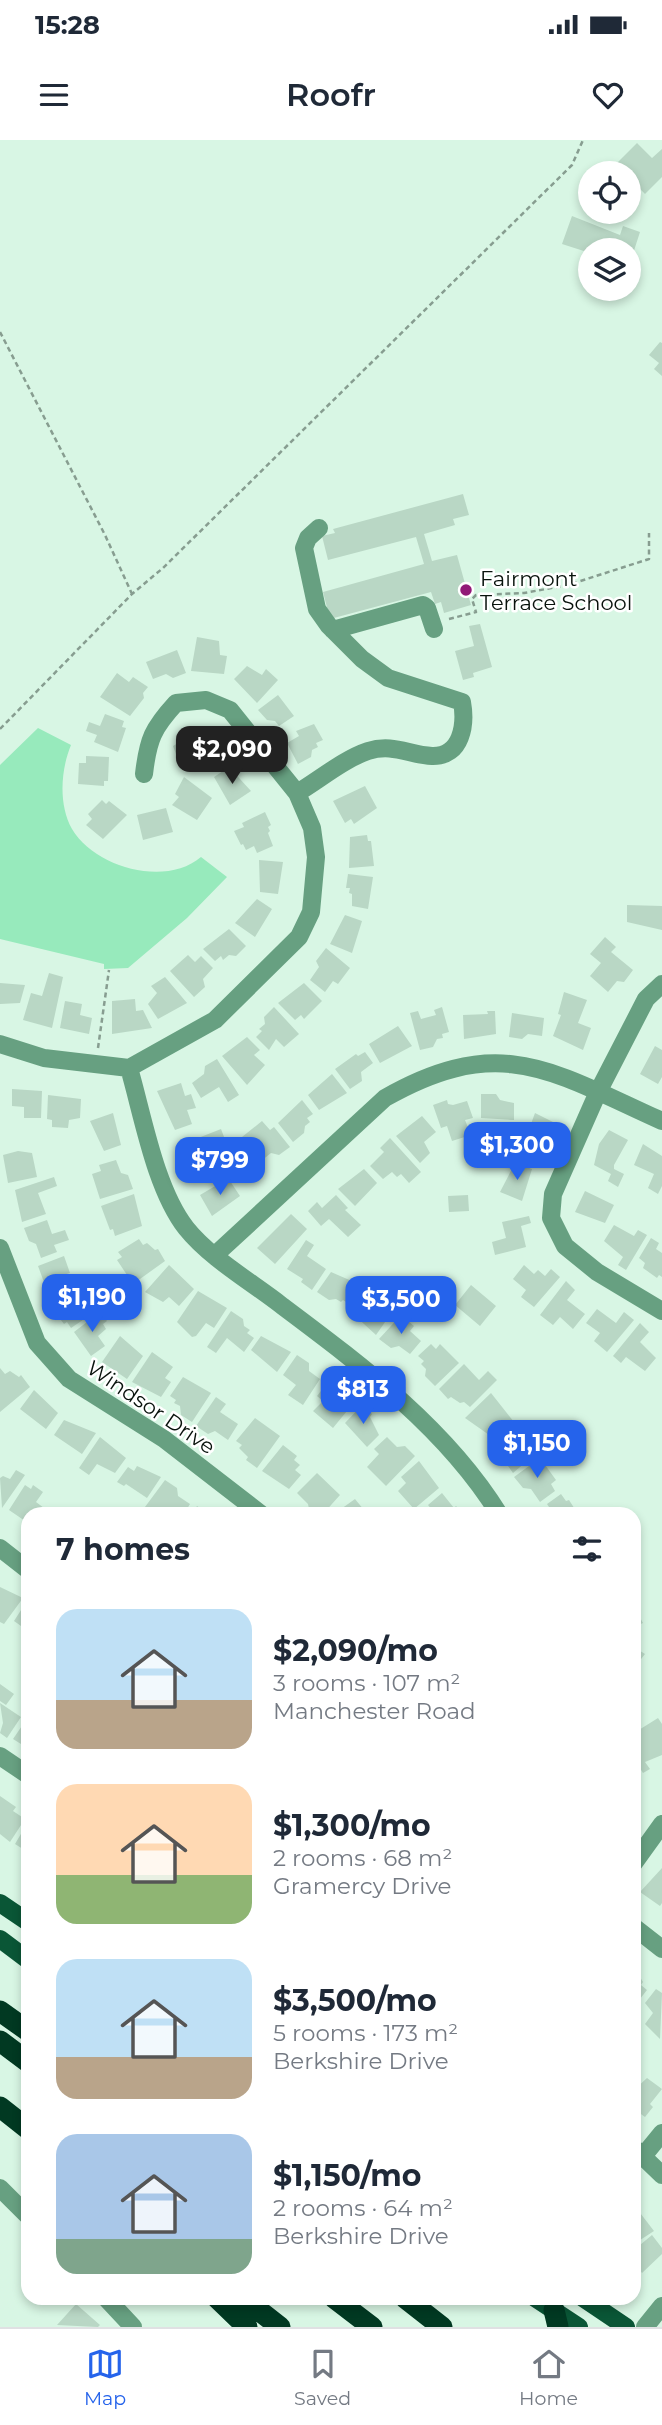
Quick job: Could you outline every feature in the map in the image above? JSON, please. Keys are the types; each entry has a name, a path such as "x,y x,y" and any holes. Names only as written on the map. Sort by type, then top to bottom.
{"highway":[{"path":"0,2011 21,2026"},
{"path":"0,2040 21,2056"},
{"path":"0,2107 21,2124"},
{"path":"224,2305 247,2327"},
{"path":"252,2305 280,2327"},
{"path":"343,2305 372,2327"},
{"path":"414,2305 442,2327"}],"main road":[{"path":"0,1903 21,1917"},
{"path":"0,1939 21,1955"},
{"path":"542,2305 556,2318 579,2327"},
{"path":"593,2305 626,2327"}],"street":[{"path":"297,793 366,751 394,747 429,756 440,755 456,745 464,731 462,702 387,678 362,659 333,630 317,609 304,548 308,538 319,528"},
{"path":"333,630 423,605 427,608 433,626"},
{"path":"0,1044 44,1058 129,1068 215,1020 299,937 312,912 316,857 312,828 297,793 230,710 206,700 176,703 156,724 147,745 144,774"},
{"path":"662,984 646,999 598,1092 553,1194 551,1218 565,1246 597,1272 662,1311"},
{"path":"215,1255 385,1098 416,1080 447,1068 510,1062 552,1072 662,1121"},
{"path":"129,1068 166,1195 186,1228 215,1255 337,1348 432,1429 478,1480 495,1507"},
{"name":"Windsor Drive","path":"0,1248 37,1343 69,1379 164,1439 252,1507"},
{"path":"0,1548 21,1564"},
{"path":"0,1756 21,1770"},
{"path":"641,1853 662,1824"},
{"path":"641,1932 662,1949"},
{"path":"641,2150 662,2133"},
{"path":"641,2154 662,2175"},
{"path":"0,2188 21,2209"},
{"path":"111,2305 124,2324"},
{"path":"645,2327 662,2306"}],"path":[{"path":"0,729 132,594 163,568 572,164 583,140"},
{"path":"0,332 105,535 132,594"},
{"path":"433,626 476,612 472,599 476,595 524,593 568,585 649,559 649,533"},
{"path":"96,1065 109,970"}],"green space":[{"path":"38,728 71,745 63,776 63,798 72,829 83,843 97,854 132,869 169,871 186,866 201,857 227,877 187,918 128,968 104,969 104,964 0,939 0,765"}],"building":[{"path":"637,143 652,158 662,149 662,177 645,194 641,190 641,161 619,161"},
{"path":"572,216 578,218 578,224 592,224 620,235 623,226 640,232 638,238 578,238 578,249 562,244"},
{"path":"660,342 662,376 654,369 659,363 649,355"},
{"path":"463,494 469,515 453,519 455,525 424,534 432,561 457,555 471,605 444,613 441,602 435,604 431,592 330,619 323,592 424,564 416,537 328,560 322,536 335,533 333,529"},
{"path":"480,624 492,667 473,673 474,677 463,680 455,651 474,646 469,626"},
{"path":"197,637 219,641 220,655 227,656 224,674 191,671"},
{"path":"177,650 186,673 173,678 166,674 153,679 146,662"},
{"path":"247,666 262,675 266,669 278,680 257,703 234,679"},
{"path":"117,673 129,682 133,677 148,687 143,693 144,698 130,716 100,697"},
{"path":"278,695 294,716 279,726 275,721 267,720 258,710"},
{"path":"105,714 124,721 122,727 126,728 118,752 94,742 97,735 86,731 89,722 100,726"},
{"path":"314,724 323,740 316,743 318,747 312,750 311,757 298,764 287,743 299,736 296,731"},
{"path":"207,726 220,755 201,767 197,758 180,765 173,746"},
{"path":"86,756 109,757 108,781 104,781 104,786 78,784 79,763 86,763"},
{"path":"229,767 251,791 230,805 214,777"},
{"path":"184,777 212,798 197,820 172,805 179,797 175,794"},
{"path":"365,786 377,808 354,824 351,819 345,823 333,801"},
{"path":"102,800 106,804 109,801 127,815 103,839 86,825 92,819 88,814"},
{"path":"166,808 173,832 143,840 137,815"},
{"path":"265,812 271,825 268,827 268,833 273,846 257,853 254,846 246,850 234,831 244,827 242,823"},
{"path":"367,835 368,841 371,841 374,866 349,868 350,837"},
{"path":"259,860 283,862 278,894 260,892"},
{"path":"348,874 373,877 368,909 352,906 350,888 346,888"},
{"path":"257,899 272,909 255,937 235,923"},
{"path":"627,905 662,906 662,930 627,922"},
{"path":"345,915 362,921 352,953 330,944"},
{"path":"229,929 246,946 236,956 229,955 223,960 221,956 215,961 203,949"},
{"path":"605,937 616,947 611,952 633,970 624,982 617,981 608,992 590,976 601,963 590,954"},
{"path":"326,948 350,968 338,984 333,981 325,992 310,980 319,967 316,961"},
{"path":"188,955 195,962 201,956 213,968 203,979 205,987 194,997 170,971"},
{"path":"49,973 63,977 52,1028 23,1020 31,993 42,996"},
{"path":"165,977 187,1003 158,1019 148,1004 157,993 151,986"},
{"path":"0,983 25,985 20,1003 0,1004"},
{"path":"304,983 322,1001 304,1019 301,1015 295,1020 278,1003"},
{"path":"564,992 587,1000 578,1023 591,1028 583,1050 553,1036 561,1015 558,1014"},
{"path":"135,999 136,1011 143,1010 152,1028 112,1034 112,1001"},
{"path":"65,1001 82,1004 80,1015 92,1018 89,1034 60,1028"},
{"path":"274,1007 299,1034 284,1047 276,1039 269,1050 256,1037 265,1024 264,1017"},
{"path":"442,1007 449,1032 442,1034 443,1038 437,1039 433,1047 420,1050 410,1013 418,1011 421,1019 436,1015 434,1010"},
{"path":"487,1011 495,1011 496,1034 464,1039 463,1015 488,1014"},
{"path":"512,1013 544,1018 542,1036 528,1034 522,1039 509,1037"},
{"path":"398,1026 412,1046 380,1063 369,1044"},
{"path":"247,1037 260,1050 254,1055 265,1065 247,1085 222,1056"},
{"path":"655,1046 662,1050 662,1077 658,1084 640,1074"},
{"path":"365,1052 373,1063 361,1072 362,1081 350,1089 335,1069 356,1054 358,1056"},
{"path":"217,1059 239,1095 228,1102 219,1087 201,1098 192,1083 204,1074 205,1066"},
{"path":"332,1074 347,1093 319,1110 308,1095"},
{"path":"181,1083 185,1096 191,1094 196,1108 187,1110 192,1124 175,1130 157,1091"},
{"path":"12,1089 42,1091 41,1118 24,1118 24,1107 12,1106"},
{"path":"481,1094 496,1094 500,1100 514,1103 514,1120 481,1118"},
{"path":"48,1095 81,1099 80,1118 69,1120 68,1128 52,1127 52,1120 47,1119"},
{"path":"302,1100 313,1114 307,1118 310,1122 305,1126 304,1133 293,1142 278,1123"},
{"path":"447,1100 448,1104 453,1105 467,1101 473,1118 465,1120 471,1135 452,1141 447,1126 441,1128 433,1105"},
{"path":"113,1113 121,1145 104,1151 90,1121"},
{"path":"535,1113 557,1124 539,1151 524,1143"},
{"path":"422,1116 436,1132 424,1142 430,1153 420,1163 396,1136"},
{"path":"262,1121 270,1130 274,1127 290,1147 279,1155 271,1153 260,1162 242,1137"},
{"path":"221,1129 229,1150 222,1152 223,1157 219,1159 221,1165 205,1171 202,1165 198,1166 189,1157 183,1144"},
{"path":"609,1130 628,1140 614,1165 614,1169 624,1174 618,1187 608,1181 611,1174 594,1165 599,1144"},
{"path":"390,1138 421,1172 409,1183 401,1174 397,1177 392,1172 383,1179 370,1166 384,1152 380,1148"},
{"path":"643,1144 662,1156 662,1186 658,1194 648,1188 654,1174 634,1165"},
{"path":"18,1151 32,1153 37,1177 8,1183 3,1155"},
{"path":"116,1160 121,1173 128,1175 133,1189 100,1199 92,1174 101,1171 99,1165"},
{"path":"515,1163 532,1169 522,1201 500,1192"},
{"path":"364,1169 377,1183 355,1206 338,1189"},
{"path":"54,1177 57,1186 38,1193 46,1214 22,1222 15,1190"},
{"path":"230,1181 240,1196 212,1216 200,1195 222,1182 224,1184"},
{"path":"585,1191 614,1205 605,1223 575,1212"},
{"path":"134,1194 142,1226 115,1236 101,1206"},
{"path":"336,1195 348,1208 345,1210 361,1225 348,1237 329,1219 321,1226 308,1211 317,1202 322,1208"},
{"path":"468,1195 469,1211 449,1212 448,1196"},
{"path":"291,1214 307,1229 275,1264 257,1248"},
{"path":"529,1216 531,1223 521,1226 526,1247 495,1255 492,1242 506,1238 502,1222"},
{"path":"47,1220 52,1234 65,1230 69,1240 54,1245 57,1252 41,1258 36,1244 29,1241 24,1228"},
{"path":"614,1225 634,1236 638,1230 647,1235 626,1270 618,1265 623,1257 604,1241"},
{"path":"651,1238 659,1243 656,1249 662,1253 662,1277 659,1275 657,1278 643,1268 645,1263 639,1258"},
{"path":"139,1239 143,1245 147,1243 155,1250 158,1249 165,1261 133,1284 117,1260 122,1257 118,1252"},
{"path":"306,1240 314,1245 307,1256 326,1269 312,1290 301,1282 303,1279 287,1269"},
{"path":"64,1256 70,1273 60,1276 64,1288 48,1293 38,1266"},
{"path":"169,1265 194,1289 179,1306 169,1297 163,1302 145,1292"},
{"path":"524,1265 534,1274 538,1270 545,1276 551,1269 560,1277 534,1307 521,1297 526,1290 513,1279"},
{"path":"331,1272 354,1282 358,1276 366,1280 351,1305 343,1300 329,1300 317,1292"},
{"path":"566,1281 575,1290 567,1300 585,1314 573,1329 560,1317 553,1325 540,1315"},
{"path":"471,1285 496,1306 480,1326 455,1305"},
{"path":"86,1286 102,1307 71,1328 67,1322 64,1324 50,1306 63,1295 67,1300"},
{"path":"198,1291 227,1308 214,1328 206,1323 196,1336 192,1337 177,1322"},
{"path":"363,1298 369,1302 371,1300 390,1315 376,1335 352,1313"},
{"path":"597,1309 616,1323 624,1312 634,1320 607,1352 594,1341 600,1333 586,1323"},
{"path":"231,1311 243,1319 244,1326 250,1330 247,1333 254,1338 244,1352 227,1338 216,1353 207,1347"},
{"path":"100,1312 107,1321 103,1324 106,1329 98,1336 105,1346 91,1356 74,1332"},
{"path":"401,1315 414,1326 410,1331 421,1341 410,1354 399,1346 391,1348 379,1339"},
{"path":"640,1323 649,1332 640,1342 656,1358 645,1371 626,1357 621,1363 613,1356"},
{"path":"120,1336 143,1356 127,1379 102,1362"},
{"path":"261,1336 291,1352 277,1372 251,1350"},
{"path":"431,1344 436,1349 440,1344 459,1363 435,1386 425,1376 426,1369 421,1364 424,1361 418,1356"},
{"path":"152,1352 173,1367 165,1378 171,1382 161,1397 132,1382"},
{"path":"297,1355 309,1363 309,1371 320,1379 303,1405 288,1395 296,1385 283,1375"},
{"path":"464,1364 479,1380 488,1371 497,1380 470,1407 451,1397 448,1399 439,1389"},
{"path":"0,1368 5,1374 10,1371 19,1377 21,1375 30,1387 0,1412"},
{"path":"183,1377 211,1393 192,1422 181,1415 180,1406 174,1403 176,1400 170,1396"},
{"path":"328,1382 356,1400 333,1428 313,1411 323,1401 317,1396"},
{"path":"34,1390 58,1413 46,1429 20,1409"},
{"path":"491,1393 514,1422 492,1437 465,1418"},
{"path":"216,1397 226,1404 220,1412 238,1424 228,1440 215,1431 208,1434 196,1426"},
{"path":"362,1405 372,1414 370,1417 379,1435 367,1447 345,1423"},
{"path":"255,1418 280,1436 257,1468 246,1460 248,1457 239,1448 242,1445 236,1441"},
{"path":"64,1420 96,1433 82,1454 54,1435"},
{"path":"522,1430 539,1451 513,1473 493,1445 508,1434 512,1438"},
{"path":"100,1437 126,1458 115,1473 97,1464 89,1475 79,1468"},
{"path":"387,1437 397,1447 405,1446 415,1456 386,1486 367,1467 379,1454 374,1449"},
{"path":"283,1445 297,1456 294,1460 300,1465 295,1470 301,1475 289,1489 262,1471"},
{"path":"540,1458 556,1480 551,1484 555,1491 540,1502 531,1489 523,1488 514,1477"},
{"path":"419,1461 439,1488 416,1507 412,1507 398,1491 406,1483 401,1477"},
{"path":"137,1466 161,1477 147,1498 126,1484 124,1486 117,1482 128,1467 134,1471"},
{"path":"16,1470 25,1475 2,1508 0,1478 3,1476 10,1479"},
{"path":"317,1473 340,1495 329,1507 309,1507 297,1493"},
{"path":"165,1480 177,1488 178,1496 190,1504 188,1507 145,1507"},
{"path":"25,1485 31,1489 33,1485 43,1492 36,1502 43,1507 21,1507 21,1518 9,1510"},
{"path":"442,1493 453,1507 430,1507 428,1505"},
{"path":"561,1494 574,1507 549,1507 547,1504"},
{"path":"355,1499 362,1507 344,1507"},
{"path":"0,1587 21,1597 21,1601 4,1624 0,1622"},
{"path":"21,1610 21,1626 14,1621"},
{"path":"0,1684 14,1694 6,1705 0,1701"},
{"path":"0,1703 21,1717 7,1738 0,1733 3,1723"},
{"path":"658,1718 662,1724 662,1755 645,1762 650,1769 643,1773 641,1770 641,1729"},
{"path":"21,1727 21,1744 13,1739"},
{"path":"0,1796 16,1807 13,1811 21,1816 21,1825 10,1842 0,1834"},
{"path":"21,1834 21,1848 15,1844"},
{"path":"662,1868 660,1906 641,1891"},
{"path":"641,1985 647,1990 641,1998"},
{"path":"656,1989 662,1993 660,2039 645,2024 653,2013 645,2003"},
{"path":"647,2078 662,2089 650,2104 653,2107 645,2117 641,2114 641,2084"},
{"path":"641,2214 654,2231 641,2239"},
{"path":"652,2235 662,2248 662,2254 642,2273 641,2272 641,2244"},
{"path":"77,2305 100,2325 98,2327 57,2325"}],"place":[{"name":"Fairmont Terrace School","path":"466,590"}]}
